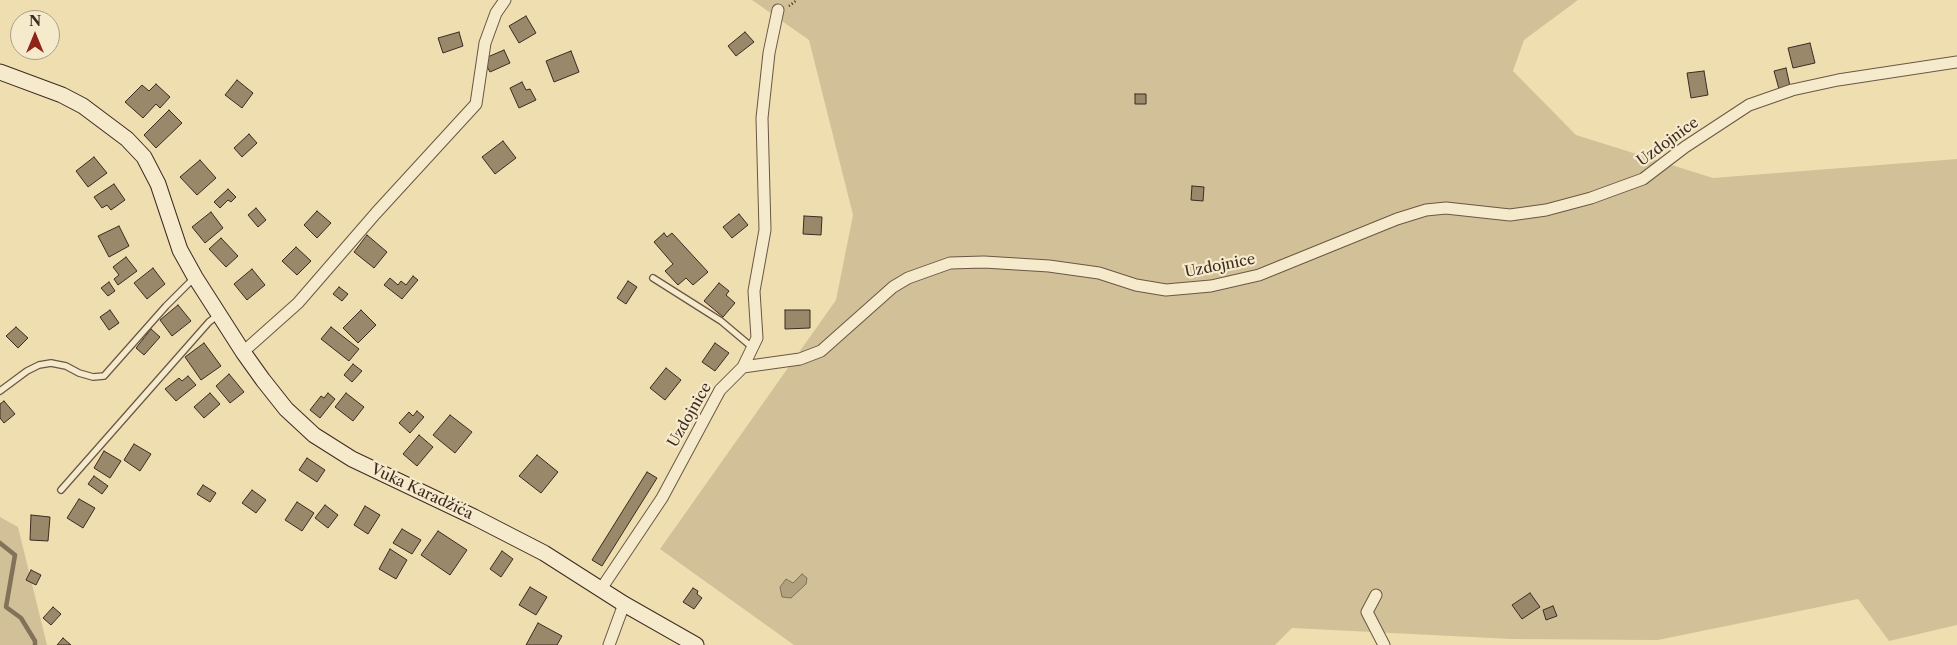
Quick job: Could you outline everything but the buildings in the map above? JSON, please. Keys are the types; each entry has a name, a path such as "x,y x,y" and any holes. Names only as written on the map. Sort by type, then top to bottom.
{"street":[{"path":"243,352 298,303 376,213 414,174 476,104 485,43 496,13 505,0"},
{"path":"743,367 757,338 754,291 765,230 762,118 770,53 778,10"},
{"name":"Uzdojnice","path":"601,589 662,498 720,390 743,367 800,359 821,351 893,287 908,278 950,263 984,262 1049,266 1099,273 1136,285 1166,290 1211,286 1259,275 1397,219 1426,210 1446,208 1510,215 1546,210 1591,198 1643,179 1685,147 1749,105 1792,90 1838,80 1957,62"},
{"name":"Vuka Karadžića","path":"0,72 82,106 127,139 144,157 158,184 180,250 195,277 243,352 286,409 314,434 352,459 474,517 544,553 624,604 696,645"},
{"path":"1376,595 1367,612 1384,645"},
{"path":"610,645 624,604"}],"lane":[{"path":"0,391 27,371 39,365 51,363 66,366 79,373 93,377 104,376 166,306 195,277"},
{"path":"653,278 721,321 753,348"},
{"path":"61,490 209,322 220,314"}],"shaded area":[{"path":"752,0 1578,0 1524,40 1513,71 1576,135 1713,178 1957,159 1957,625 1889,641 1858,599 1658,640 1511,639 1292,628 1275,645 794,645 660,549 836,300 853,215 809,40"},
{"path":"0,517 18,527 47,645 0,645"},
{"path":"802,574 807,578 806,584 791,598 782,597 780,587 786,579 793,583"}],"waterway":[{"path":"0,543 15,555 6,607 21,618 35,641 35,645"}]}
